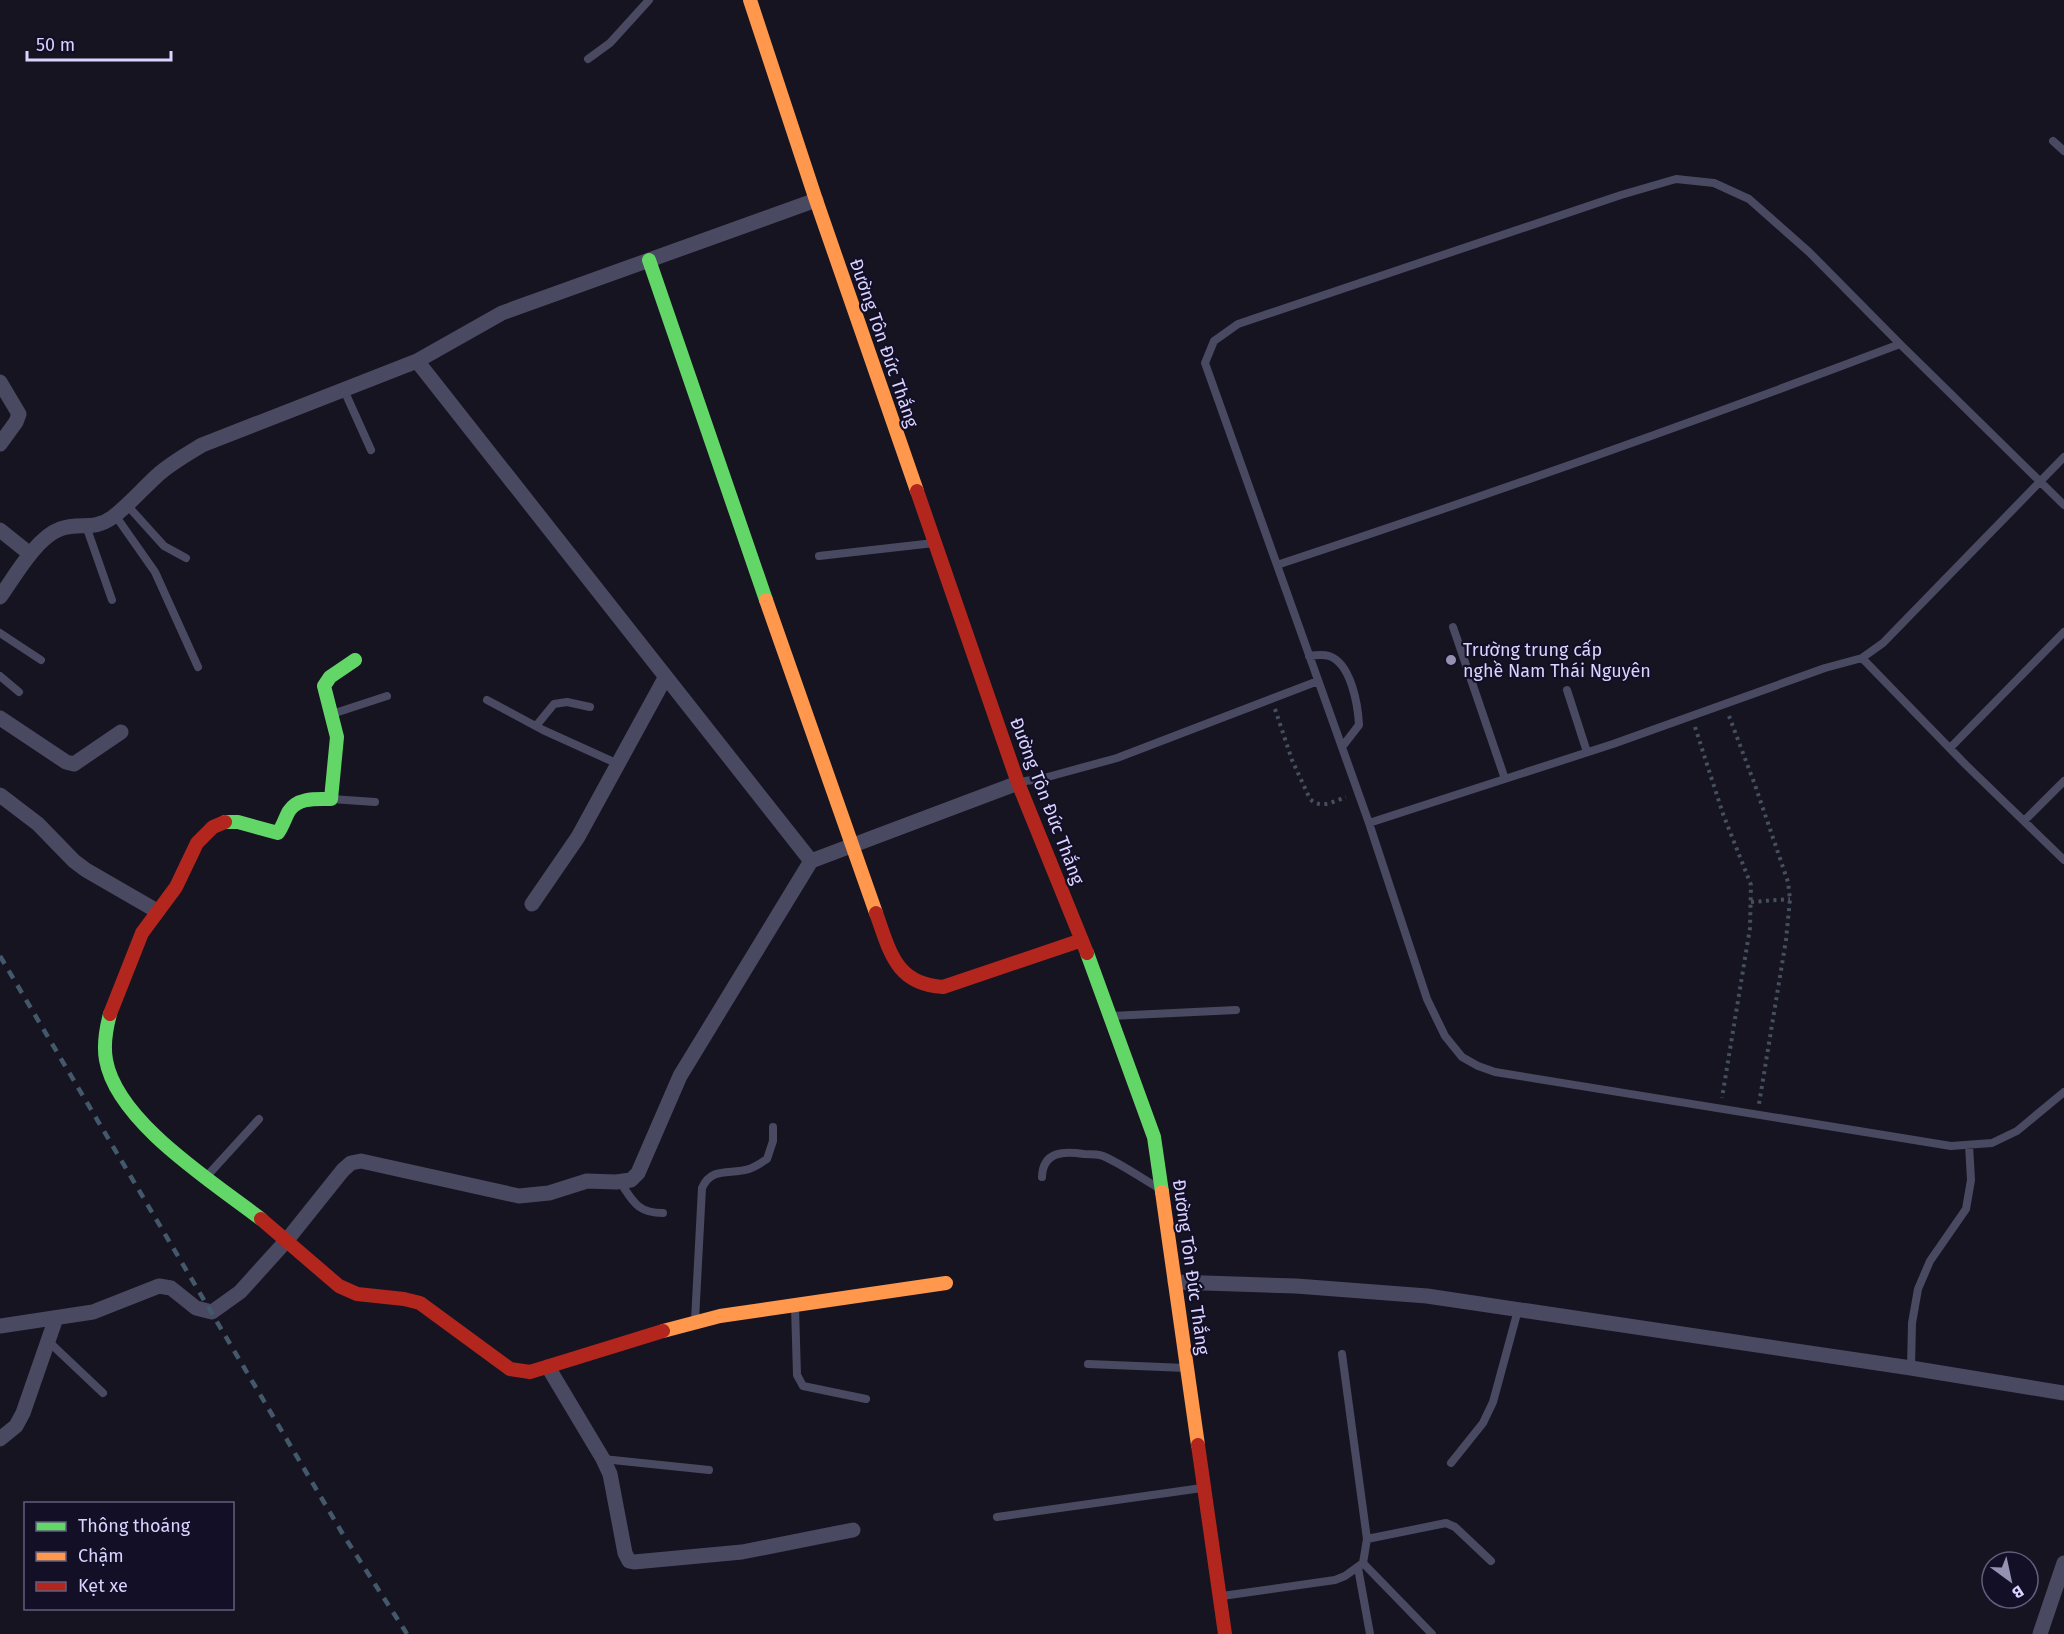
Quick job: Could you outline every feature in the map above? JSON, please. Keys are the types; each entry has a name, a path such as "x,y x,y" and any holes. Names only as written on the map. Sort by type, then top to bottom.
{"street":[{"name":"Đường Tôn Đức Thắng","path":"750,0 816,200 1018,783 1082,940 1154,1137 1225,1634"},
{"path":"0,597 30,554 50,535 60,528 104,523 162,472 202,445 417,361 502,313 816,200"},
{"path":"649,260 851,846 892,957 912,981 925,987 943,987 1082,940"},
{"path":"417,361 811,861"},
{"path":"0,381 19,414 0,444"},
{"path":"0,530 30,554"},
{"path":"355,660 330,677 324,686 337,737 331,799 304,800 295,804 288,811 282,829 278,833 271,833 238,821 223,822 209,830 198,842 173,892 157,910 142,933 108,1018 105,1040 105,1060 113,1081 142,1124 156,1138 287,1240 339,1286 357,1294 404,1299 420,1304 510,1369 520,1372 548,1367 720,1316 946,1283"},
{"path":"532,904 578,837 665,678"},
{"path":"0,718 66,762 74,764 121,732"},
{"path":"0,1326 93,1312 159,1286 171,1288 196,1308 212,1312 240,1292 351,1163 362,1161 519,1196 549,1193 592,1180 620,1182 631,1180 638,1173 680,1076 811,861 1018,783"},
{"path":"0,795 38,824 74,861 157,910"},
{"path":"1175,1282 1380,1292 1911,1368 2064,1393"},
{"path":"0,1439 16,1426 23,1413 56,1318"},
{"path":"548,1367 610,1474 625,1553 629,1561 742,1552 853,1530"},
{"path":"2040,1634 2064,1563"}],"lane":[{"path":"588,59 610,43 649,0"},
{"path":"2054,141 2064,151"},
{"path":"2064,505 1899,344 1809,252 1749,198 1714,183 1676,179 1621,195 1238,324 1214,340 1205,363 1369,823 1427,999 1445,1036 1462,1057 1495,1072 1951,1146 1992,1143 2017,1131 2064,1092"},
{"path":"1277,564 1788,387 1899,344"},
{"path":"344,390 371,450"},
{"path":"1369,823 1587,752 1825,668 1862,658 1883,643 2064,457"},
{"path":"121,510 164,546 186,558"},
{"path":"121,510 156,572 198,667"},
{"path":"86,526 112,600"},
{"path":"819,556 934,543"},
{"path":"1453,627 1505,779"},
{"path":"1950,748 2064,632"},
{"path":"0,633 41,660"},
{"path":"1309,656 1327,655 1335,659 1347,675 1354,693 1359,725 1342,747"},
{"path":"1862,658 2064,860"},
{"path":"0,676 20,692"},
{"path":"1018,783 1117,758 1318,681"},
{"path":"1568,690 1587,752"},
{"path":"331,715 387,696"},
{"path":"487,700 536,726 618,764"},
{"path":"536,726 554,704 567,702 590,707"},
{"path":"2024,821 2064,781"},
{"path":"331,799 375,802"},
{"path":"1110,1016 1236,1010"},
{"path":"206,1177 259,1119"},
{"path":"695,1322 704,1182 716,1172 749,1169 766,1159 773,1141 772,1127"},
{"path":"1911,1368 1912,1323 1918,1290 1930,1261 1966,1209 1971,1180 1969,1145"},
{"path":"1042,1177 1046,1161 1055,1155 1069,1152 1102,1155 1161,1189"},
{"path":"620,1182 640,1209 663,1213"},
{"path":"795,1305 797,1375 803,1386 866,1399"},
{"path":"1451,1463 1483,1423 1493,1402 1518,1310"},
{"path":"48,1341 103,1393"},
{"path":"1342,1354 1367,1539 1360,1565 1370,1634"},
{"path":"1088,1364 1187,1368"},
{"path":"603,1459 709,1470"},
{"path":"998,1517 1204,1487"},
{"path":"1367,1539 1446,1523 1455,1527 1491,1561"},
{"path":"1219,1597 1335,1580 1360,1565"},
{"path":"1360,1565 1432,1634"}],"path":[{"path":"1271,698 1292,760 1310,799 1314,803 1323,805 1358,792"},
{"path":"1725,704 1788,882 1790,899 1786,940 1758,1113"},
{"path":"1691,716 1751,885 1750,928 1720,1107"},
{"path":"1751,902 1790,899"}],"railway":[{"path":"0,956 344,1536 407,1634"}],"traffic: fast":[{"path":"649,260 766,600"},
{"path":"225,822 238,822 278,833 289,811 297,803 331,799 337,737 324,686 330,677 355,660"},
{"path":"1087,953 1154,1137 1162,1192"},
{"path":"110,1014 105,1037 106,1060 114,1083 128,1106 170,1149 261,1219"}],"traffic: slow":[{"path":"750,0 816,200 917,491"},
{"path":"766,600 876,913"},
{"path":"1162,1192 1198,1445"},
{"path":"663,1331 720,1316 946,1283"}],"traffic: jam":[{"path":"917,491 1018,783 1087,953"},
{"path":"110,1014 142,933 176,887 197,843 213,827 225,822"},
{"path":"876,913 897,963 914,980 927,985 943,987 1082,940"},
{"path":"261,1219 339,1286 357,1294 420,1303 510,1369 530,1372 663,1331"},
{"path":"1198,1445 1225,1634"}],"place":[{"name":"Trường trung cấp nghề Nam Thái Nguyên","path":"1451,660"}]}
